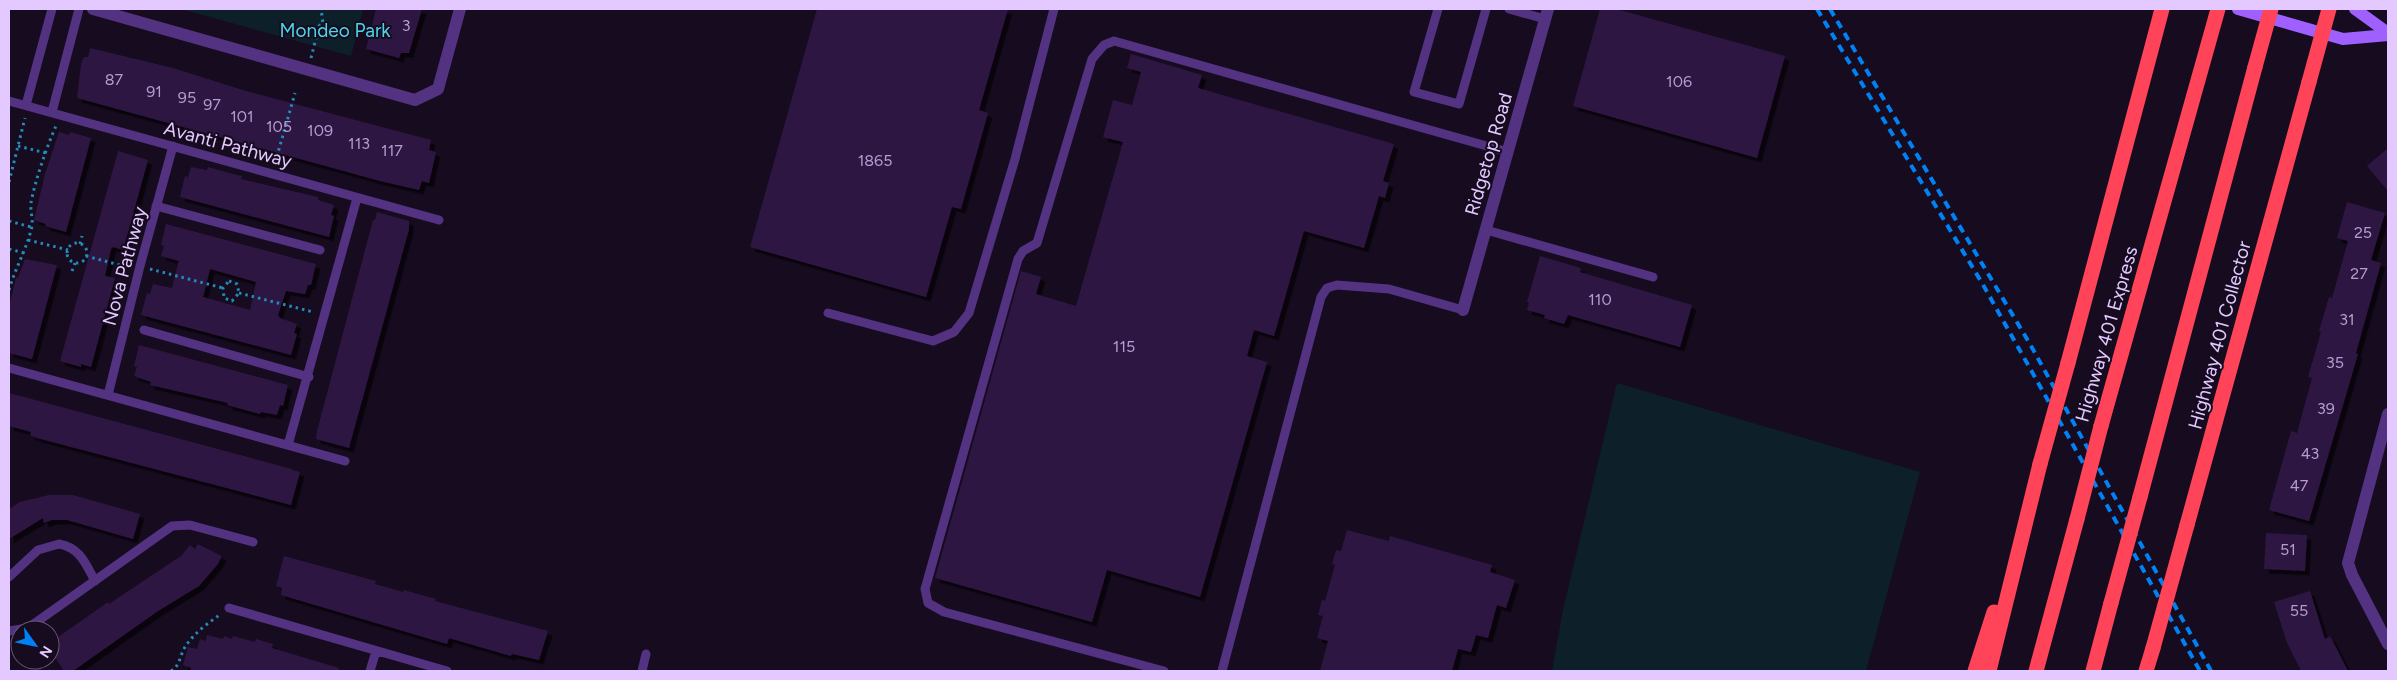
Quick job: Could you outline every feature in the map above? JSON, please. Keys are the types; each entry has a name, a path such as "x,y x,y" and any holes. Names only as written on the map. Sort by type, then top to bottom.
{"highway":[{"path":"1989,671 2040,464 2162,9"},
{"name":"Highway 401 Express","path":"2036,671 2100,426 2218,9"},
{"path":"2093,671 2271,9"},
{"name":"Highway 401 Collector","path":"2146,671 2329,9"},
{"path":"1975,671 2034,487"}],"main road":[{"path":"2238,9 2343,39 2388,34"},
{"path":"2355,9 2388,34"}],"street":[{"path":"93,9 415,100 438,89 460,9"},
{"name":"Ridgetop Road","path":"1463,310 1546,14"},
{"path":"2388,414 2348,563 2352,575 2388,644"}],"lane":[{"path":"26,105 52,9"},
{"path":"52,112 79,9"},
{"path":"828,312 933,341 954,332 969,313 1015,159 1054,9"},
{"path":"1438,9 1414,92 1459,104 1486,9"},
{"path":"1509,9 1546,14"},
{"path":"1164,671 944,612 928,603 925,589 1018,259 1023,251 1037,243 1092,59 1104,45 1114,41 1508,152"},
{"name":"Avanti Pathway","path":"9,101 438,220"},
{"name":"Nova Pathway","path":"108,395 139,268 173,146"},
{"path":"288,445 357,198"},
{"path":"156,206 320,250"},
{"path":"1486,230 1653,277"},
{"path":"1222,671 1321,297 1327,288 1337,285 1389,289 1463,310"},
{"path":"144,330 308,378"},
{"path":"9,368 345,461"},
{"path":"9,630 28,628 165,531 177,525 190,525 253,542"},
{"path":"9,577 38,550 59,544 78,553 87,564 95,582"},
{"path":"229,608 447,671"},
{"path":"370,671 376,651"},
{"path":"642,671 646,654"}],"path":[{"path":"308,70 319,26 322,23 321,9"},
{"path":"275,164 295,93"},
{"path":"9,182 26,115"},
{"path":"9,290 14,270 24,253 28,240 31,227 31,203 57,123"},
{"path":"18,146 46,153"},
{"path":"9,221 31,227"},
{"path":"80,244 82,236"},
{"path":"28,240 68,250"},
{"path":"74,244 80,244 85,248 86,256 81,262 75,263 67,256 68,250 74,244"},
{"path":"9,249 24,253"},
{"path":"86,256 223,288"},
{"path":"72,271 75,263"},
{"path":"229,281 237,284 239,293 232,301 224,298 223,288 229,281"},
{"path":"239,293 325,315"},
{"path":"171,671 175,669 185,647 206,624 229,608"}],"green space":[{"name":"Mondeo Park","path":"181,9 363,9 351,56"},
{"path":"1617,383 1920,472 1866,671 1552,671 1563,610"}],"building":[{"path":"376,9 422,9 409,53 401,53 399,58 366,49"},
{"path":"817,9 1008,9 979,110 988,113 961,209 952,207 926,297 750,247"},
{"path":"1600,9 1616,9 1785,56 1757,158 1573,106"},
{"path":"90,48 173,68 246,91 431,140 429,150 436,152 429,183 422,181 419,190 380,181 77,98 81,64 84,57 88,57"},
{"path":"1131,54 1202,75 1198,88 1394,144 1383,181 1389,183 1385,198 1379,196 1364,248 1304,231 1274,336 1254,330 1247,356 1267,362 1200,597 1107,570 1092,622 935,578 1021,271 1041,277 1036,294 1076,306 1123,142 1103,137 1113,100 1132,105 1141,72 1127,68"},
{"path":"59,132 69,135 70,132 91,138 66,232 45,226 46,224 34,220 45,174"},
{"path":"2388,148 2388,191 2367,166"},
{"path":"118,151 148,160 123,250 113,247 111,249 105,276 115,278 91,367 81,364 81,367 60,361"},
{"path":"191,167 207,170 208,167 242,176 241,179 318,197 318,200 334,205 331,215 334,216 329,237 180,197 185,176 188,177"},
{"path":"2347,202 2385,213 2371,260 2381,263 2356,353 2358,354 2309,521 2269,510 2291,431 2297,433 2312,378 2308,377 2321,332 2319,331 2329,297 2332,298 2348,241 2337,238"},
{"path":"377,212 409,221 409,229 349,448 316,439 373,220 375,220"},
{"path":"166,224 316,264 311,285 308,285 305,294 286,291 278,315 280,318 297,324 294,333 297,334 291,355 141,315 147,293 150,294 153,284 172,288 179,261 161,256 164,246 161,245","holes":["210,269 256,282 250,310 203,297"]},
{"path":"1540,256 1581,268 1580,272 1692,305 1680,347 1568,315 1564,324 1544,318 1545,315 1527,310 1529,303 1527,302"},
{"path":"25,259 57,265 32,359 9,353 9,306 16,278 18,278"},
{"path":"139,345 288,385 283,406 280,405 277,415 261,412 260,414 227,405 228,403 150,385 151,382 134,376 137,367 134,366"},
{"path":"9,393 300,472 291,505 37,438 30,435 31,432 9,426"},
{"path":"49,495 73,495 140,514 133,539 67,520 52,520 44,523 43,518 9,539 9,509 20,502"},
{"path":"1347,530 1389,541 1390,536 1492,565 1490,572 1515,580 1506,608 1497,605 1488,638 1476,635 1471,652 1458,649 1452,671 1320,671 1328,641 1317,638 1323,616 1318,615 1322,600 1325,601 1335,565 1332,564 1336,550 1341,551"},
{"path":"2266,533 2307,535 2305,571 2264,569"},
{"path":"198,544 222,556 218,564 199,586 158,611 73,671 64,671 60,665 60,636 108,602 109,604 181,556 190,545 195,549"},
{"path":"284,556 376,581 375,584 403,592 404,590 436,599 435,601 548,631 539,660 512,654 511,656 449,638 447,644 281,595 282,588 276,586"},
{"path":"2310,591 2325,639 2330,636 2348,671 2301,671 2287,643 2274,602"},
{"path":"207,635 223,639 224,636 232,639 233,636 255,642 256,639 273,644 272,648 339,668 338,671 190,671 191,668 183,665 188,647 197,649 200,639 206,641"}],"railway":[{"path":"1817,9 1982,283 2200,671"},
{"path":"1830,9 2030,344 2211,671"}]}
